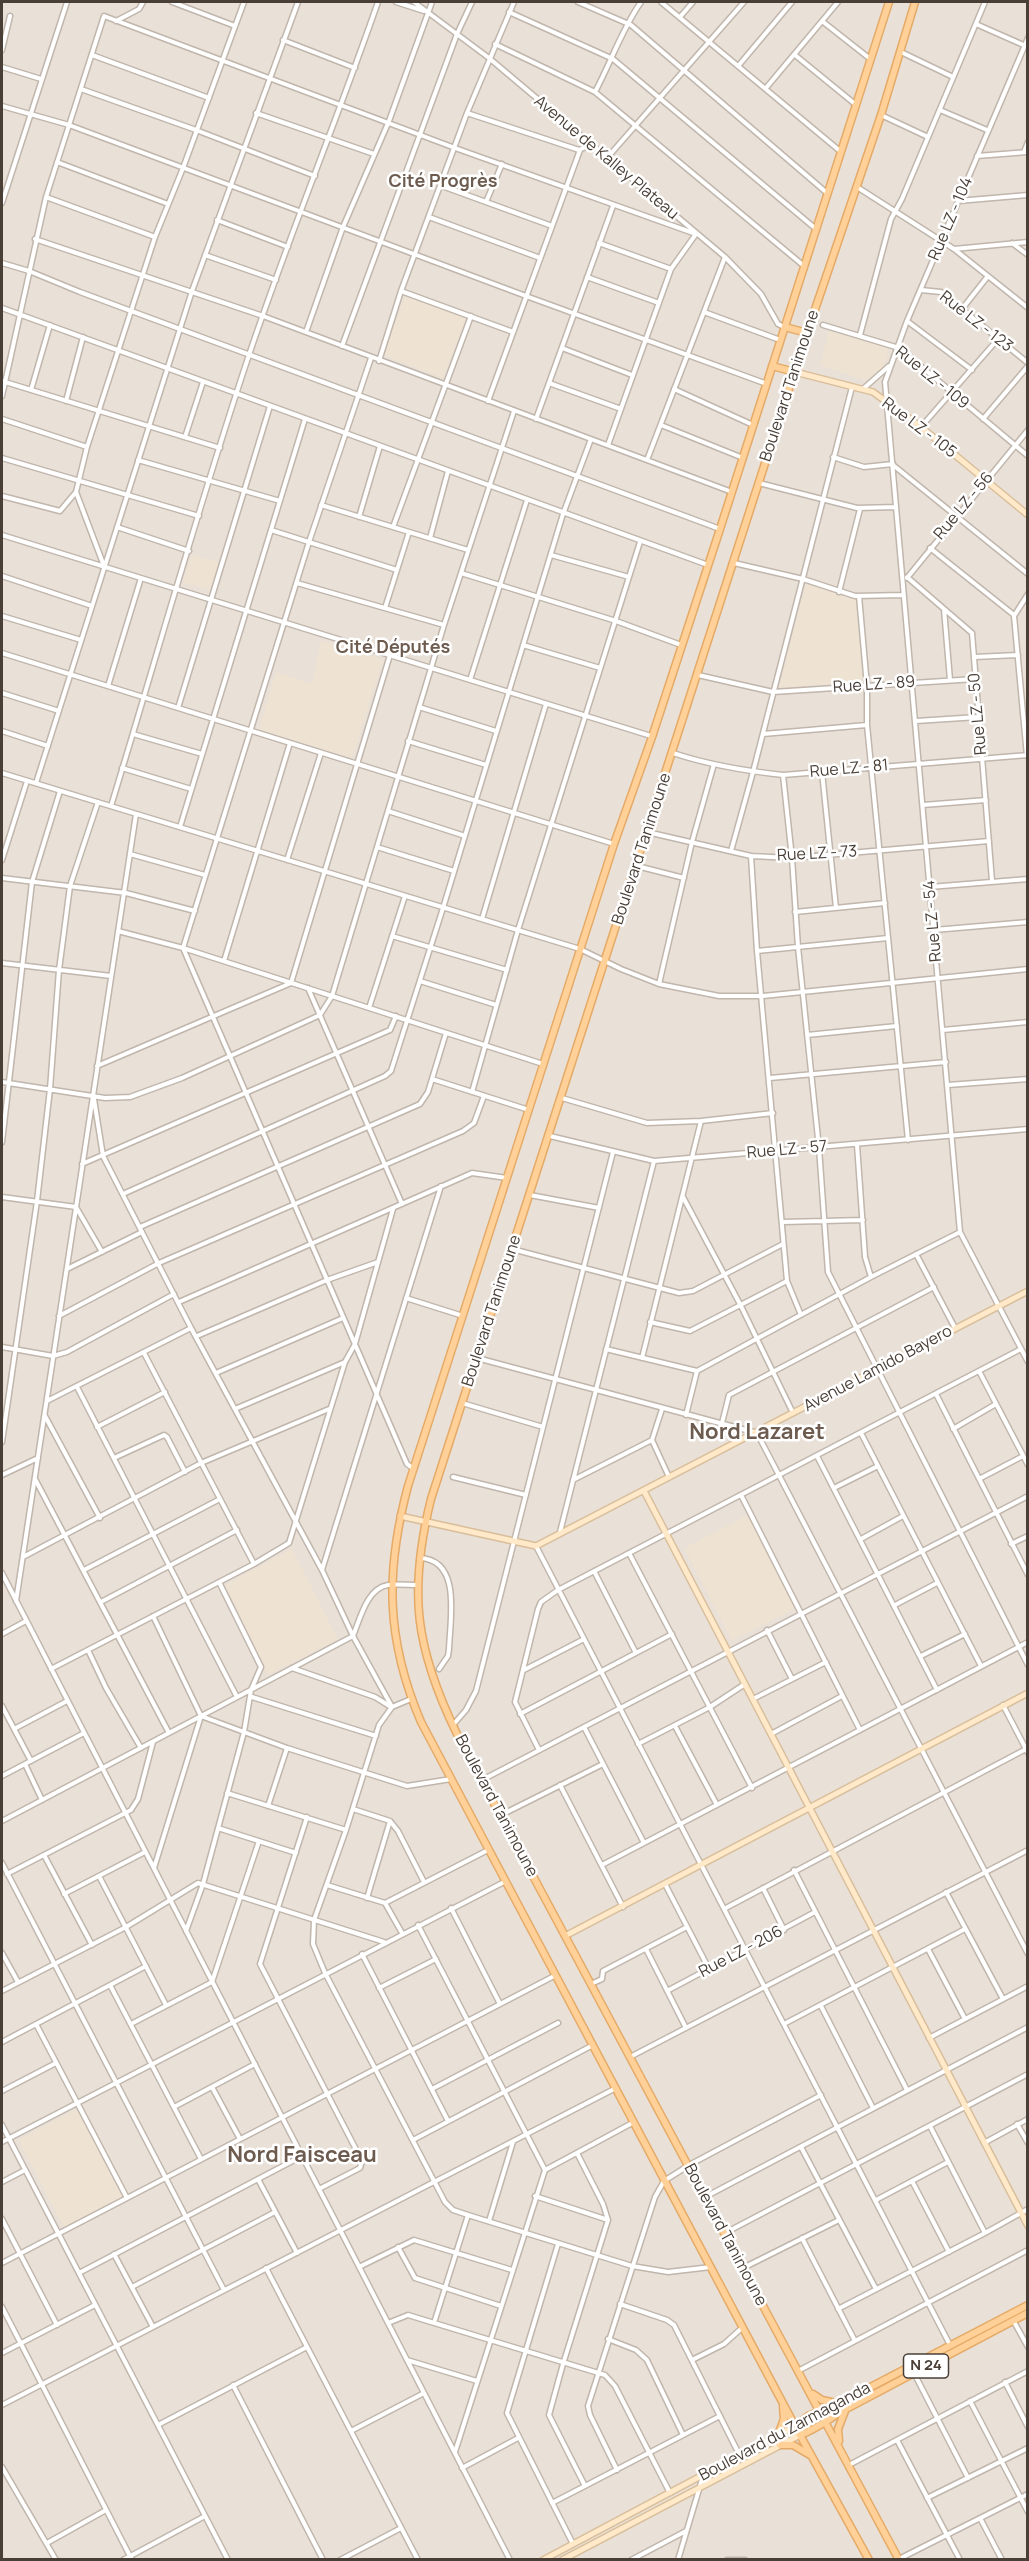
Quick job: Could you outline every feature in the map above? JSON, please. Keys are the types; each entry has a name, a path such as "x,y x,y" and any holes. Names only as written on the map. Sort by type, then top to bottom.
{"main road":[{"name":"Boulevard Tanimoune","path":"869,2559 795,2426 409,1700 399,1657 392,1585 394,1550 400,1516 414,1469 614,844 652,737 732,492 888,2"},
{"name":"Boulevard Tanimoune","path":"899,2559 453,1725 426,1658 418,1615 417,1586 426,1522 462,1403 550,1136 807,333 881,115 915,2"},
{"path":"785,327 807,333"},
{"path":"772,366 795,372"},
{"name":"Boulevard du Zarmaganda","path":"800,2435 817,2429 826,2420 914,2373 1012,2317 1028,2305"},
{"name":"Boulevard du Zarmaganda","path":"1012,2317 1028,2313"},
{"name":"Boulevard du Zarmaganda","path":"795,2426 808,2416 840,2403 950,2345 987,2330"},
{"path":"809,2390 822,2400 840,2403"},
{"path":"778,2435 784,2419 782,2400"},
{"path":"839,2445 838,2429 846,2409"},
{"path":"780,2445 792,2445 812,2456"}],"street":[{"path":"2,203 67,2"},
{"path":"116,21 138,9 143,2"},
{"path":"172,2 235,26"},
{"path":"2,496 60,511 76,492 98,411 155,237 244,2"},
{"path":"36,783 192,291 298,2"},
{"path":"111,806 249,354 343,104 378,2"},
{"path":"396,2 427,13"},
{"name":"Avenue de Kalley Plateau","path":"414,2 489,58 725,257 761,294 777,323 785,327"},
{"path":"306,332 343,227 388,121 432,2"},
{"path":"342,346 457,34 472,2"},
{"path":"379,361 401,291 442,186 467,113 514,2"},
{"path":"578,2 627,23 828,193"},
{"path":"595,92 613,58 627,23 641,2"},
{"path":"662,2 841,152"},
{"path":"680,17 693,2"},
{"path":"607,158 744,2"},
{"path":"739,65 792,2"},
{"path":"766,88 838,2"},
{"path":"860,335 883,246 895,212 986,2"},
{"path":"509,12 613,58 816,229"},
{"path":"2,396 3,381 46,197 104,16 455,148 696,234 671,269 608,445"},
{"path":"2,50 10,18 4,18"},
{"path":"822,21 869,58"},
{"path":"976,24 1026,46"},
{"name":"Rue LZ - 104","path":"893,464 885,382 890,365 987,130 1028,38"},
{"path":"283,40 355,68"},
{"path":"495,44 595,92 804,266"},
{"path":"901,52 953,77"},
{"path":"92,55 209,99"},
{"path":"795,55 855,104"},
{"path":"2,67 41,79"},
{"path":"81,89 243,147 315,176"},
{"path":"2,106 69,125 766,384"},
{"path":"940,110 987,130"},
{"path":"256,113 374,154"},
{"path":"467,113 580,150"},
{"path":"881,115 928,137"},
{"path":"977,156 1025,152 1028,142"},
{"path":"488,401 580,150 590,145"},
{"path":"57,162 168,204"},
{"path":"486,202 502,164"},
{"path":"442,186 552,226"},
{"path":"857,187 954,249 1028,308"},
{"path":"958,201 1028,195"},
{"path":"46,197 155,237"},
{"path":"536,419 613,206"},
{"path":"429,217 540,258"},
{"path":"217,220 288,248"},
{"path":"35,239 263,316 732,492"},
{"path":"954,249 1028,242"},
{"path":"599,243 671,269"},
{"path":"1012,243 1028,255"},
{"path":"205,255 276,280"},
{"path":"647,460 725,257"},
{"path":"2,263 29,271 130,311 720,529"},
{"path":"962,309 988,276"},
{"path":"587,277 659,303"},
{"name":"Rue LZ - 123","path":"921,290 941,292 1028,364"},
{"path":"401,291 513,332"},
{"path":"2,309 708,566"},
{"path":"704,312 780,340"},
{"path":"393,527 471,316"},
{"path":"907,321 972,370"},
{"path":"31,390 50,325"},
{"name":"Rue LZ - 109","path":"822,326 896,347 1028,456"},
{"path":"66,401 83,337"},
{"path":"921,427 998,339"},
{"path":"562,348 632,375"},
{"path":"371,358 309,542 183,948 406,1464 414,1469"},
{"path":"983,419 1028,364"},
{"path":"862,390 890,365"},
{"name":"Rue LZ - 105","path":"795,372 873,393 921,427 1028,515"},
{"path":"3,381 220,447"},
{"path":"185,437 202,382"},
{"path":"549,383 621,409"},
{"path":"731,851 852,387"},
{"path":"674,389 753,425"},
{"path":"178,708 270,406"},
{"path":"2,1082 116,1098 143,1094 320,1015 332,996 367,884 397,776 514,411"},
{"path":"2,419 87,447"},
{"path":"180,827 305,419"},
{"path":"661,425 742,458"},
{"name":"Rue LZ - 56","path":"903,583 1028,430"},
{"path":"123,1194 385,1076 391,1071 563,514 591,439"},
{"path":"359,517 380,446"},
{"path":"834,457 864,467 893,464 1028,574"},
{"path":"2,458 199,516"},
{"path":"138,460 280,501"},
{"name":"Rue LZ - 54","path":"893,464 960,1232 1021,1349 1026,1354 1028,1362"},
{"path":"430,538 448,471"},
{"path":"759,483 860,508 896,507"},
{"path":"76,492 104,567"},
{"path":"470,680 527,500"},
{"path":"321,505 468,550"},
{"path":"839,592 860,508"},
{"path":"117,527 189,551"},
{"path":"271,530 397,570"},
{"path":"386,608 408,532"},
{"path":"2,535 652,737"},
{"path":"472,1092 495,1005 640,542"},
{"path":"930,548 1014,615"},
{"path":"551,555 629,578"},
{"path":"734,563 803,579 839,592 859,596 904,595"},
{"path":"461,573 616,621 681,645"},
{"path":"2,576 92,606"},
{"name":"Rue LZ - 50","path":"907,577 969,629 973,637 992,881"},
{"path":"108,686 141,578"},
{"path":"297,583 444,625"},
{"path":"1027,755 1026,713 1014,615 1028,594"},
{"path":"859,596 867,686 867,725 908,1140"},
{"path":"944,608 950,680"},
{"path":"2,616 81,640"},
{"path":"523,645 600,668"},
{"path":"2,653 614,844"},
{"path":"98,1066 213,1018 291,982 390,655"},
{"path":"974,657 1018,655"},
{"path":"1021,672 1028,672"},
{"name":"Rue LZ - 89","path":"698,675 773,692 975,679"},
{"path":"2,693 59,711"},
{"path":"482,919 546,704"},
{"path":"419,707 496,731"},
{"path":"916,721 978,717"},
{"path":"763,734 867,725"},
{"path":"2,731 48,746"},
{"path":"133,734 202,754"},
{"path":"408,741 486,765"},
{"path":"224,961 290,743"},
{"path":"287,860 321,753"},
{"name":"Rue LZ - 81","path":"673,753 753,772 783,775 1027,755"},
{"path":"659,984 692,843 714,764"},
{"path":"122,768 191,789"},
{"path":"822,772 836,908"},
{"path":"2,773 580,949 659,984 707,995 763,996 1028,969"},
{"path":"783,775 802,991 819,1148 827,1268 855,1329 900,1412 1028,1665"},
{"path":"2,860 27,781"},
{"path":"2,1142 32,882 60,791"},
{"path":"923,805 986,800"},
{"path":"2,1442 37,1201 50,1089 59,970 70,886 98,802"},
{"path":"387,811 465,836"},
{"path":"16,1602 136,814"},
{"name":"Rue LZ - 73","path":"647,832 751,855 792,858 989,841"},
{"path":"377,847 454,871"},
{"path":"130,854 205,875"},
{"path":"751,855 757,951 763,996 787,1281 801,1316"},
{"path":"637,866 684,878"},
{"path":"2,878 124,892 195,911"},
{"path":"930,887 1028,879"},
{"path":"369,1008 405,896"},
{"path":"795,912 885,903"},
{"path":"934,930 1028,922"},
{"path":"118,932 183,948 544,1064"},
{"path":"392,936 507,970"},
{"path":"757,951 888,938"},
{"path":"2,963 111,976"},
{"path":"420,981 495,1005"},
{"path":"308,988 402,1204"},
{"path":"82,1164 390,1030 396,1016"},
{"path":"943,1030 1028,1022"},
{"path":"807,1035 897,1026"},
{"path":"140,1227 420,1104 428,1092 446,1033"},
{"path":"770,1078 946,1062"},
{"path":"948,1085 1028,1078"},
{"path":"432,1079 529,1110"},
{"path":"93,1095 103,1156 191,1328 322,1570 353,1636 392,1707"},
{"path":"59,1316 159,1263 469,1128 474,1123 484,1096"},
{"path":"562,1098 640,1122 701,1121 773,1113"},
{"path":"2,1110 7,1107"},
{"path":"642,1358 701,1121"},
{"name":"Rue LZ - 57","path":"550,1136 654,1161 1028,1129"},
{"path":"857,1144 865,1257 871,1277"},
{"path":"453,1725 466,1710 476,1691 613,1152"},
{"path":"560,1532 654,1161"},
{"path":"178,1302 441,1186 476,1173 508,1178"},
{"path":"322,1570 441,1186"},
{"path":"530,1195 599,1208"},
{"path":"682,1196 741,1306 793,1413"},
{"path":"2,1197 76,1207"},
{"path":"76,1207 102,1252"},
{"path":"51,1669 254,1564 289,1543 345,1362 355,1344 393,1209"},
{"path":"783,1222 863,1220"},
{"path":"66,1270 142,1232"},
{"path":"606,1349 697,1371 871,1277 960,1232"},
{"path":"512,1249 679,1293 687,1293 783,1244"},
{"path":"916,1254 955,1328"},
{"path":"197,1336 327,1280 378,1262"},
{"path":"650,1322 690,1331 787,1281"},
{"path":"722,1423 729,1395 934,1287"},
{"name":"Avenue Lamido Bayero","path":"536,1546 1028,1291"},
{"path":"2,1347 53,1356 67,1352 174,1294"},
{"path":"406,1298 464,1316"},
{"path":"216,1373 344,1318"},
{"path":"46,1401 191,1328"},
{"path":"539,1750 515,1702 541,1602 594,1571 1021,1349"},
{"path":"144,1353 254,1564"},
{"path":"477,1358 757,1433 1028,1954"},
{"path":"235,1409 345,1362"},
{"path":"686,1415 697,1371"},
{"path":"980,1371 1028,1465"},
{"path":"76,1387 237,1697"},
{"path":"97,1427 165,1392"},
{"path":"936,1394 1028,1575"},
{"path":"462,1403 543,1427"},
{"path":"953,1429 996,1404"},
{"path":"23,1558 201,1463 330,1408"},
{"path":"662,1409 652,1440 670,1477"},
{"path":"44,1415 100,1518"},
{"path":"861,1433 981,1666"},
{"path":"114,1458 165,1435 185,1472"},
{"path":"572,1480 652,1440"},
{"path":"817,1456 937,1690"},
{"path":"978,1479 1023,1456"},
{"path":"2,1475 38,1458"},
{"path":"834,1488 878,1466"},
{"path":"453,1477 526,1495"},
{"path":"35,1478 169,1733"},
{"path":"644,1491 1028,2226"},
{"path":"741,1495 860,1730"},
{"path":"482,1780 921,1549 1028,1496"},
{"path":"84,1570 220,1499"},
{"path":"400,1516 536,1546 950,2345"},
{"path":"861,1539 903,1516"},
{"path":"101,1602 237,1530"},
{"path":"1011,1544 1028,1536"},
{"path":"629,1553 752,1788"},
{"path":"420,1558 432,1559 443,1566 449,1580 449,1649 448,1656 439,1669"},
{"path":"594,1571 636,1653"},
{"path":"2,1573 510,2559"},
{"path":"186,1932 203,1884 244,1732 252,1697 251,1690 260,1670 260,1661 219,1582"},
{"path":"895,1605 937,1582"},
{"path":"2,1821 353,1636 367,1601 381,1587 417,1586"},
{"path":"153,1616 201,1716 154,1869"},
{"path":"2,1634 26,1621"},
{"path":"767,1630 792,1679"},
{"path":"520,1714 672,1634"},
{"path":"921,1656 965,1634"},
{"path":"524,1670 584,1639"},
{"path":"602,1865 1028,1642"},
{"path":"88,1650 106,1688 141,1748"},
{"path":"753,1700 825,1662"},
{"path":"292,1668 375,1697 392,1707"},
{"path":"638,1744 710,1707 745,1684"},
{"path":"565,1936 1028,1693"},
{"path":"771,1734 842,1696"},
{"path":"252,1697 376,1736"},
{"path":"409,1700 392,1707 381,1720 315,1920 313,1944 325,1973 434,2182 448,2207 597,2256 632,2266 668,2272 712,2267"},
{"path":"14,1729 67,1701"},
{"path":"724,1908 1027,1751 1003,1705"},
{"path":"2,1706 31,1761"},
{"path":"201,1716 287,1748 407,1786 451,1779"},
{"path":"675,1726 717,1805"},
{"path":"584,1727 644,1843"},
{"path":"2,1776 84,1733"},
{"path":"7,1874 125,1813 136,1805 153,1742"},
{"path":"268,1806 287,1748"},
{"path":"25,1764 42,1800"},
{"path":"501,1815 603,1764"},
{"path":"560,1785 623,1907"},
{"path":"227,1793 346,1830"},
{"path":"353,1809 390,1821 424,1882"},
{"path":"307,1817 260,1964 362,2161 360,2168 319,2189"},
{"path":"367,1898 390,1821"},
{"path":"218,1828 296,1853"},
{"path":"131,2024 212,1982 259,1841"},
{"path":"327,1885 385,1903 489,1849"},
{"path":"630,2057 1028,1850"},
{"path":"64,1894 145,1852"},
{"path":"44,1855 92,1945"},
{"path":"2,1863 224,2290"},
{"path":"794,1870 907,2090"},
{"path":"99,1876 166,2005"},
{"path":"2,2142 506,1881"},
{"path":"2,1991 126,1927 193,1884 203,1884 385,1942"},
{"path":"665,1884 709,1969"},
{"path":"763,1887 784,1930"},
{"path":"946,1893 1003,1999"},
{"path":"385,1903 402,1933"},
{"path":"452,1908 500,2004"},
{"name":"Rue LZ - 206","path":"667,1991 815,1912"},
{"path":"418,1925 545,2170"},
{"path":"591,1984 602,1979 603,1971 687,1927"},
{"path":"784,2024 965,1929"},
{"path":"646,1949 686,2028"},
{"path":"928,1949 965,2019"},
{"path":"2,1953 18,1982"},
{"path":"362,1954 448,2121"},
{"path":"379,1988 436,1959"},
{"path":"2,2042 146,1966"},
{"path":"2,2263 556,1975"},
{"path":"110,1985 201,2159"},
{"path":"929,2038 1028,1986"},
{"path":"821,2006 873,2108"},
{"path":"432,2089 558,2023"},
{"path":"36,2024 127,2198"},
{"path":"705,2197 1028,2027"},
{"path":"413,2140 593,2045"},
{"path":"2,2091 57,2063"},
{"path":"174,2107 255,2064"},
{"path":"724,2233 1028,2074"},
{"path":"212,2087 240,2139"},
{"path":"2,2405 616,2088"},
{"path":"617,2470 588,2410 608,2339 655,2197 665,2180 688,2166 821,2096"},
{"path":"984,2143 1028,2119"},
{"path":"455,2453 545,2170 634,2122"},
{"path":"1017,2124 1028,2143"},
{"path":"2,2125 228,2559"},
{"path":"930,2126 985,2233"},
{"path":"489,2222 513,2141"},
{"path":"801,2147 876,2289"},
{"path":"577,2153 603,2204 608,2220 549,2415 585,2486"},
{"path":"79,2273 302,2156"},
{"path":"876,2200 948,2162"},
{"path":"2,2182 25,2170"},
{"path":"258,2179 297,2253"},
{"path":"912,2181 948,2252"},
{"path":"535,2196 608,2220"},
{"path":"838,2308 985,2233 1028,2208"},
{"path":"132,2286 275,2212"},
{"path":"434,2323 468,2215"},
{"path":"2,2219 57,2325"},
{"path":"743,2268 839,2220"},
{"path":"802,2238 855,2341"},
{"path":"359,2266 414,2240 512,2270"},
{"path":"558,2244 507,2413 573,2544"},
{"path":"398,2247 415,2278 501,2306"},
{"path":"797,2371 1028,2250"},
{"path":"114,2254 153,2327"},
{"path":"266,2268 418,2559"},
{"path":"620,2304 670,2321 740,2456"},
{"path":"2,2353 95,2305"},
{"path":"2,2307 131,2558"},
{"path":"388,2323 408,2315 598,2373 611,2380 670,2493"},
{"path":"1012,2317 1028,2347"},
{"path":"692,2360 724,2344 744,2327"},
{"path":"608,2339 636,2350 646,2360 683,2435"},
{"path":"158,2425 307,2347"},
{"path":"407,2360 477,2381"},
{"path":"849,2465 1028,2371"},
{"path":"914,2373 968,2478"},
{"path":"1005,2382 1028,2427"},
{"path":"233,2385 323,2559"},
{"path":"351,2431 424,2393"},
{"path":"970,2401 1028,2512"},
{"path":"552,2503 720,2416"},
{"name":"Boulevard du Zarmaganda","path":"543,2559 795,2426"},
{"name":"Boulevard du Zarmaganda","path":"562,2559 800,2435"},
{"path":"462,2468 518,2438"},
{"path":"897,2440 960,2559"},
{"path":"927,2498 1028,2448"},
{"path":"2,2467 56,2559"},
{"path":"678,2559 704,2476"},
{"path":"899,2559 1028,2494"},
{"path":"47,2544 106,2510"},
{"path":"123,2559 131,2558 205,2516"},
{"path":"980,2518 1002,2559"},
{"path":"340,2559 401,2528"},
{"path":"631,2559 686,2531"},
{"path":"727,2559 745,2559"}],"shaded area":[{"path":"2,2 1027,2 1027,2559 2,2559"},
{"path":"406,294 466,318 443,378 383,355"},
{"path":"829,331 890,346 882,372 866,381 820,365"},
{"path":"192,554 220,563 211,591 183,582"},
{"path":"806,583 857,599 864,682 779,688"},
{"path":"321,640 383,660 352,758 259,729 276,672 312,684"},
{"path":"747,1515 796,1608 732,1641 684,1548"},
{"path":"292,1549 338,1639 268,1675 225,1585"},
{"path":"77,2109 123,2196 64,2227 18,2140"}],"district":[{"name":"Cité Progrès","path":"443,182"},
{"name":"Cité Députés","path":"393,648"},
{"name":"Nord Lazaret","path":"757,1433"},
{"name":"Nord Faisceau","path":"302,2156"}]}
